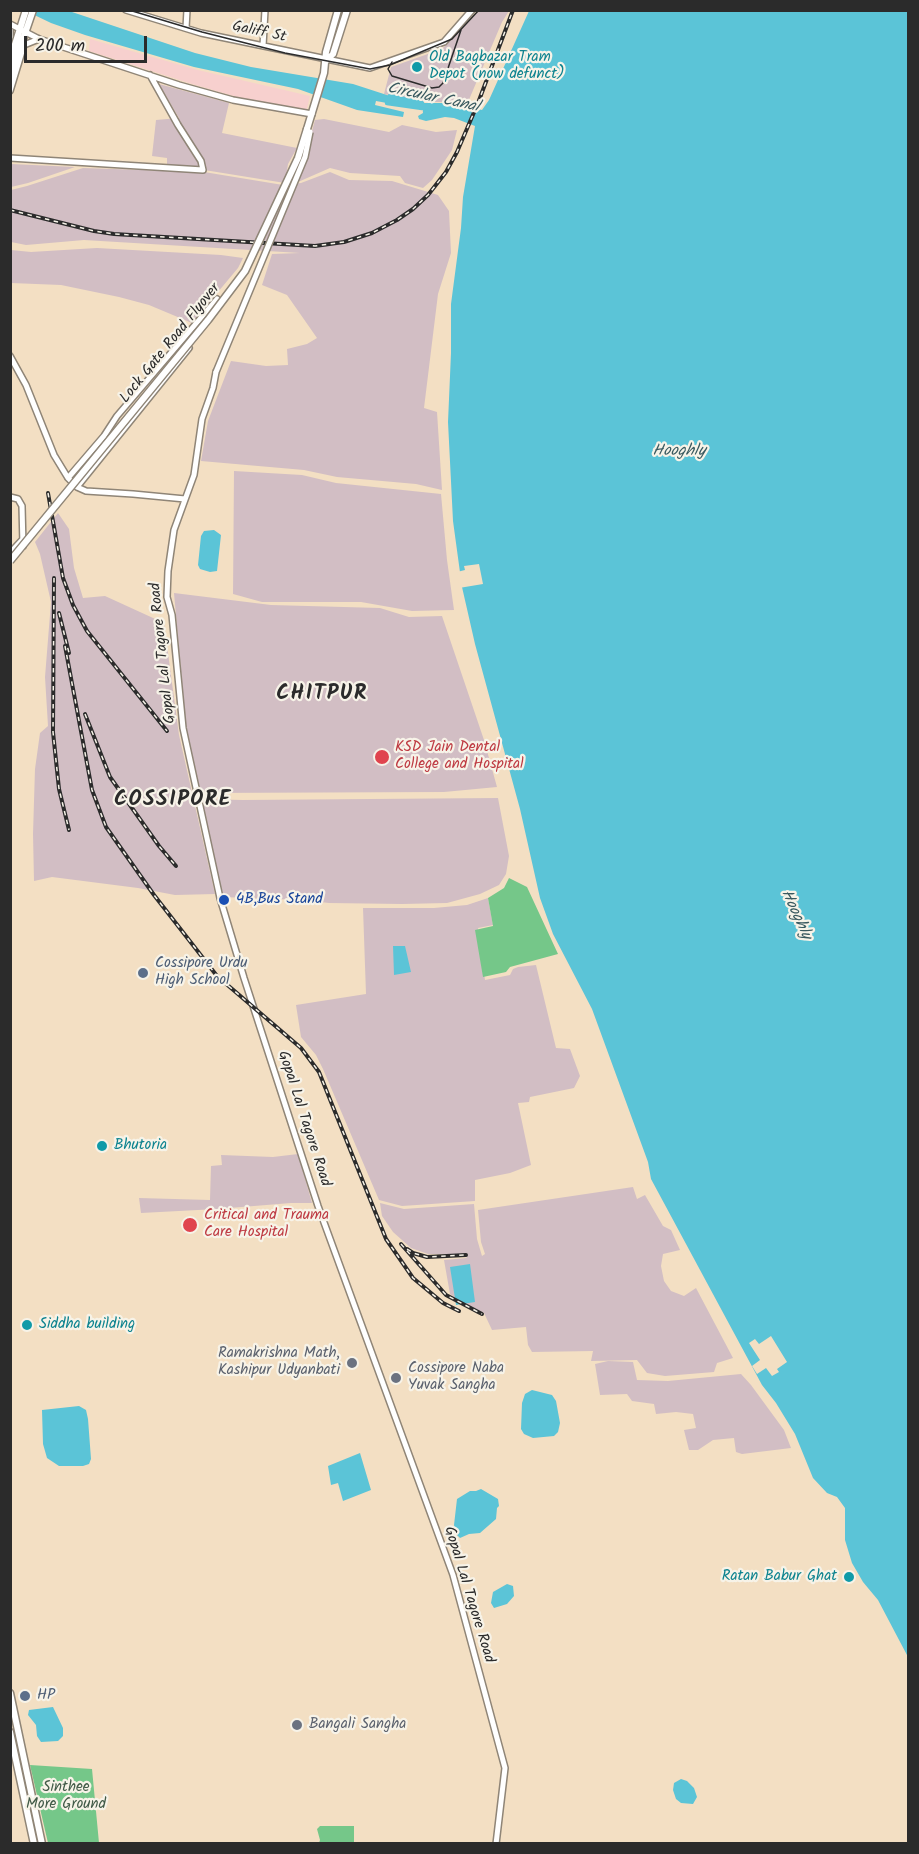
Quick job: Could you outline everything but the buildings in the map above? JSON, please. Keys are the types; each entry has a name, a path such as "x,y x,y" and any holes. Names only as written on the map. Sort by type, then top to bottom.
{"main road":[{"path":"327,60 326,52 338,10"},
{"path":"327,60 333,54 347,10"},
{"path":"10,60 29,14"},
{"path":"10,77 19,35"},
{"name":"Lock Gate Road Flyover","path":"10,562 208,320 245,271 309,130 327,60"},
{"path":"10,1693 42,1844"},
{"path":"10,1732 34,1844"}],"street":[{"name":"Galiff St","path":"126,10 186,28 370,68 444,42 472,10"},
{"path":"186,28 187,10"},
{"path":"263,46 265,10"},
{"path":"10,24 19,35"},
{"path":"10,30 19,35 39,39 232,100 312,116"},
{"path":"10,91 24,45 39,39"},
{"path":"10,158 203,170 201,160 150,75"},
{"name":"Gopal Lal Tagore Road","path":"309,130 305,157 216,372 202,419 194,474 174,530 167,597 172,615 183,728 220,898 318,1206 453,1575 505,1768 496,1844"},
{"path":"68,478 104,436 117,416 217,299 217,313 78,487"},
{"path":"10,356 38,412 54,455 68,478 78,487 86,491 185,499"},
{"path":"10,497 18,500 22,506 24,538 23,549 10,562"},
{"path":"10,553 24,538"}],"shaded area":[{"path":"480,10 509,11 502,22 468,102 424,102 384,94 391,67 442,49"},
{"path":"90,39 198,70 310,96 306,113 287,106 237,97 89,51"},
{"path":"159,84 229,103 222,133 297,148 288,164 285,183 167,164 167,158 152,156 156,120 179,118"},
{"path":"324,119 389,132 402,125 436,132 457,130 452,150 432,180 423,188 405,183 400,176 350,173 330,168 298,182 315,120"},
{"path":"10,164 75,167 11,187"},
{"path":"83,168 204,172 283,185 301,183 330,172 349,180 392,181 438,195 449,211 451,253 438,294 424,408 437,412 442,490 416,484 337,477 304,470 201,461 208,421 231,361 266,366 288,365 287,349 307,344 317,338 287,295 262,285 272,254 300,253 84,240 26,245 11,242 11,190"},
{"path":"97,248 243,258 238,268 192,323 149,305 119,297 61,285 11,283 11,250 31,252"},
{"path":"234,471 302,475 336,483 441,494 454,610 412,611 361,602 262,602 233,594"},
{"path":"58,513 69,529 74,568 83,598 105,596 164,623 179,735 215,894 175,895 52,877 34,881 35,769 40,733 48,726 45,677 51,602 35,542"},
{"path":"174,593 271,605 380,608 409,617 442,616 484,740 497,787 444,792 201,793 186,728"},
{"path":"498,798 509,856 506,874 499,885 480,894 447,903 402,904 329,903 221,897 199,799 243,800"},
{"path":"488,898 493,925 478,928 485,980 510,975 513,969 518,967 536,965 556,1048 570,1049 580,1076 574,1088 530,1097 529,1102 518,1103 531,1165 510,1173 475,1180 475,1201 402,1206 379,1200 323,1069 316,1055 301,1037 296,1005 366,994 363,908 434,908 467,905"},
{"path":"298,1154 312,1203 141,1213 139,1198 210,1200 211,1166 222,1165 221,1155 273,1157"},
{"path":"633,1187 637,1199 645,1195 663,1226 671,1230 680,1250 663,1254 661,1266 664,1281 671,1291 684,1296 696,1288 733,1358 717,1363 714,1372 665,1376 647,1373 637,1360 591,1361 593,1351 532,1352 528,1345 526,1327 492,1330 484,1313 450,1294 444,1260 467,1258 464,1254 428,1254 411,1248 393,1232 382,1216 380,1203 404,1209 474,1204 477,1239 482,1256 485,1254 481,1242 478,1210"},
{"path":"608,1361 633,1362 637,1380 668,1381 741,1374 784,1430 791,1448 742,1454 736,1452 734,1438 713,1440 698,1450 689,1450 684,1430 696,1428 693,1414 676,1412 656,1414 654,1404 632,1401 627,1394 600,1395 595,1364"}],"green space":[{"path":"509,878 527,887 558,954 510,967 506,972 483,977 475,930 493,926 488,898 504,888"},
{"name":"Sinthee More Ground","path":"30,1765 92,1769 99,1843 48,1843"},
{"path":"320,1826 354,1826 354,1843 319,1843 317,1829"}],"water":[{"path":"26,11 69,11 195,53 251,67 353,84 390,96 387,103 376,101 375,105 404,112 403,117 357,110 298,89 194,67 85,35"},
{"name":"Hooghly","path":"529,11 908,11 908,1657 878,1600 863,1582 852,1563 845,1540 845,1508 837,1497 827,1493 813,1478 795,1434 762,1385 651,1179 648,1162 592,1009 553,934 540,898 520,809 475,644 462,587 453,521 448,422 451,304 463,197 475,126 454,118 445,117 426,121 419,119 418,116 423,113 422,103 455,103 482,110 489,100"},
{"path":"214,530 221,535 217,571 210,572 200,569 198,565 201,536 204,531"},
{"path":"393,946 405,946 411,972 394,975"},
{"path":"470,1264 475,1302 456,1305 450,1267"},
{"path":"532,1390 552,1395 556,1401 560,1423 558,1432 554,1436 533,1438 524,1434 521,1429 522,1403 525,1394"},
{"path":"79,1406 86,1410 91,1459 89,1464 83,1466 59,1466 47,1458 43,1444 42,1410"},
{"path":"360,1453 371,1490 343,1501 338,1483 331,1485 328,1466"},
{"path":"481,1489 498,1499 496,1519 480,1533 460,1538 456,1534 454,1525 457,1499 470,1491"},
{"path":"507,1584 513,1586 514,1596 507,1604 494,1608 491,1603 493,1592"},
{"path":"53,1707 63,1728 63,1736 58,1741 41,1742 37,1736 36,1725 28,1715 29,1710"},
{"path":"681,1779 694,1788 697,1797 693,1804 681,1803 676,1799 673,1790 674,1783"}],"pier":[{"path":"479,564 483,584 459,588 457,572 465,570 464,566"},
{"path":"771,1336 787,1362 777,1369 779,1372 772,1376 766,1368 757,1374 752,1366 760,1360 749,1343 755,1339 759,1344"}],"waterway":[{"name":"Circular Canal","path":"390,96 422,103 422,108 387,103 390,96"},
{"name":"Circular Canal","path":"385,99 427,107"}],"tram line":[{"path":"129,10 202,32 285,53 370,69 390,65 452,39 479,10"},
{"path":"392,62 388,69 392,76 432,88 439,87 443,83 461,30"}],"railway":[{"path":"10,210 114,234 315,246 344,242 372,233 413,209 428,195 446,172 478,103 513,10"},
{"path":"48,493 63,578 73,605 87,631 167,731"},
{"path":"54,578 53,732 59,789 69,830"},
{"path":"59,613 69,653"},
{"path":"65,646 92,790 106,827 154,895 217,976 301,1048 319,1072 386,1239 413,1278 443,1303 459,1311"},
{"path":"85,714 110,777 176,866"},
{"path":"401,1244 446,1295 482,1314"},
{"path":"407,1249 427,1257 466,1255"}],"place":[{"name":"Old Bagbazar Tram Depot (now defunct)","path":"417,67"},
{"name":"KSD Jain Dental College and Hospital","path":"382,757"},
{"name":"4B,Bus Stand","path":"224,900"},
{"name":"Cossipore Urdu High School","path":"143,973"},
{"name":"Bhutoria","path":"102,1146"},
{"name":"Critical and Trauma Care Hospital","path":"190,1225"},
{"name":"Siddha building","path":"27,1325"},
{"name":"Ramakrishna Math, Kashipur Udyanbati","path":"352,1363"},
{"name":"Cossipore Naba Yuvak Sangha","path":"396,1378"},
{"name":"Ratan Babur Ghat","path":"849,1577"},
{"name":"HP","path":"25,1696"},
{"name":"Bangali Sangha","path":"297,1725"}],"district":[{"name":"CHITPUR","path":"322,695"},
{"name":"COSSIPORE","path":"173,801"}]}
